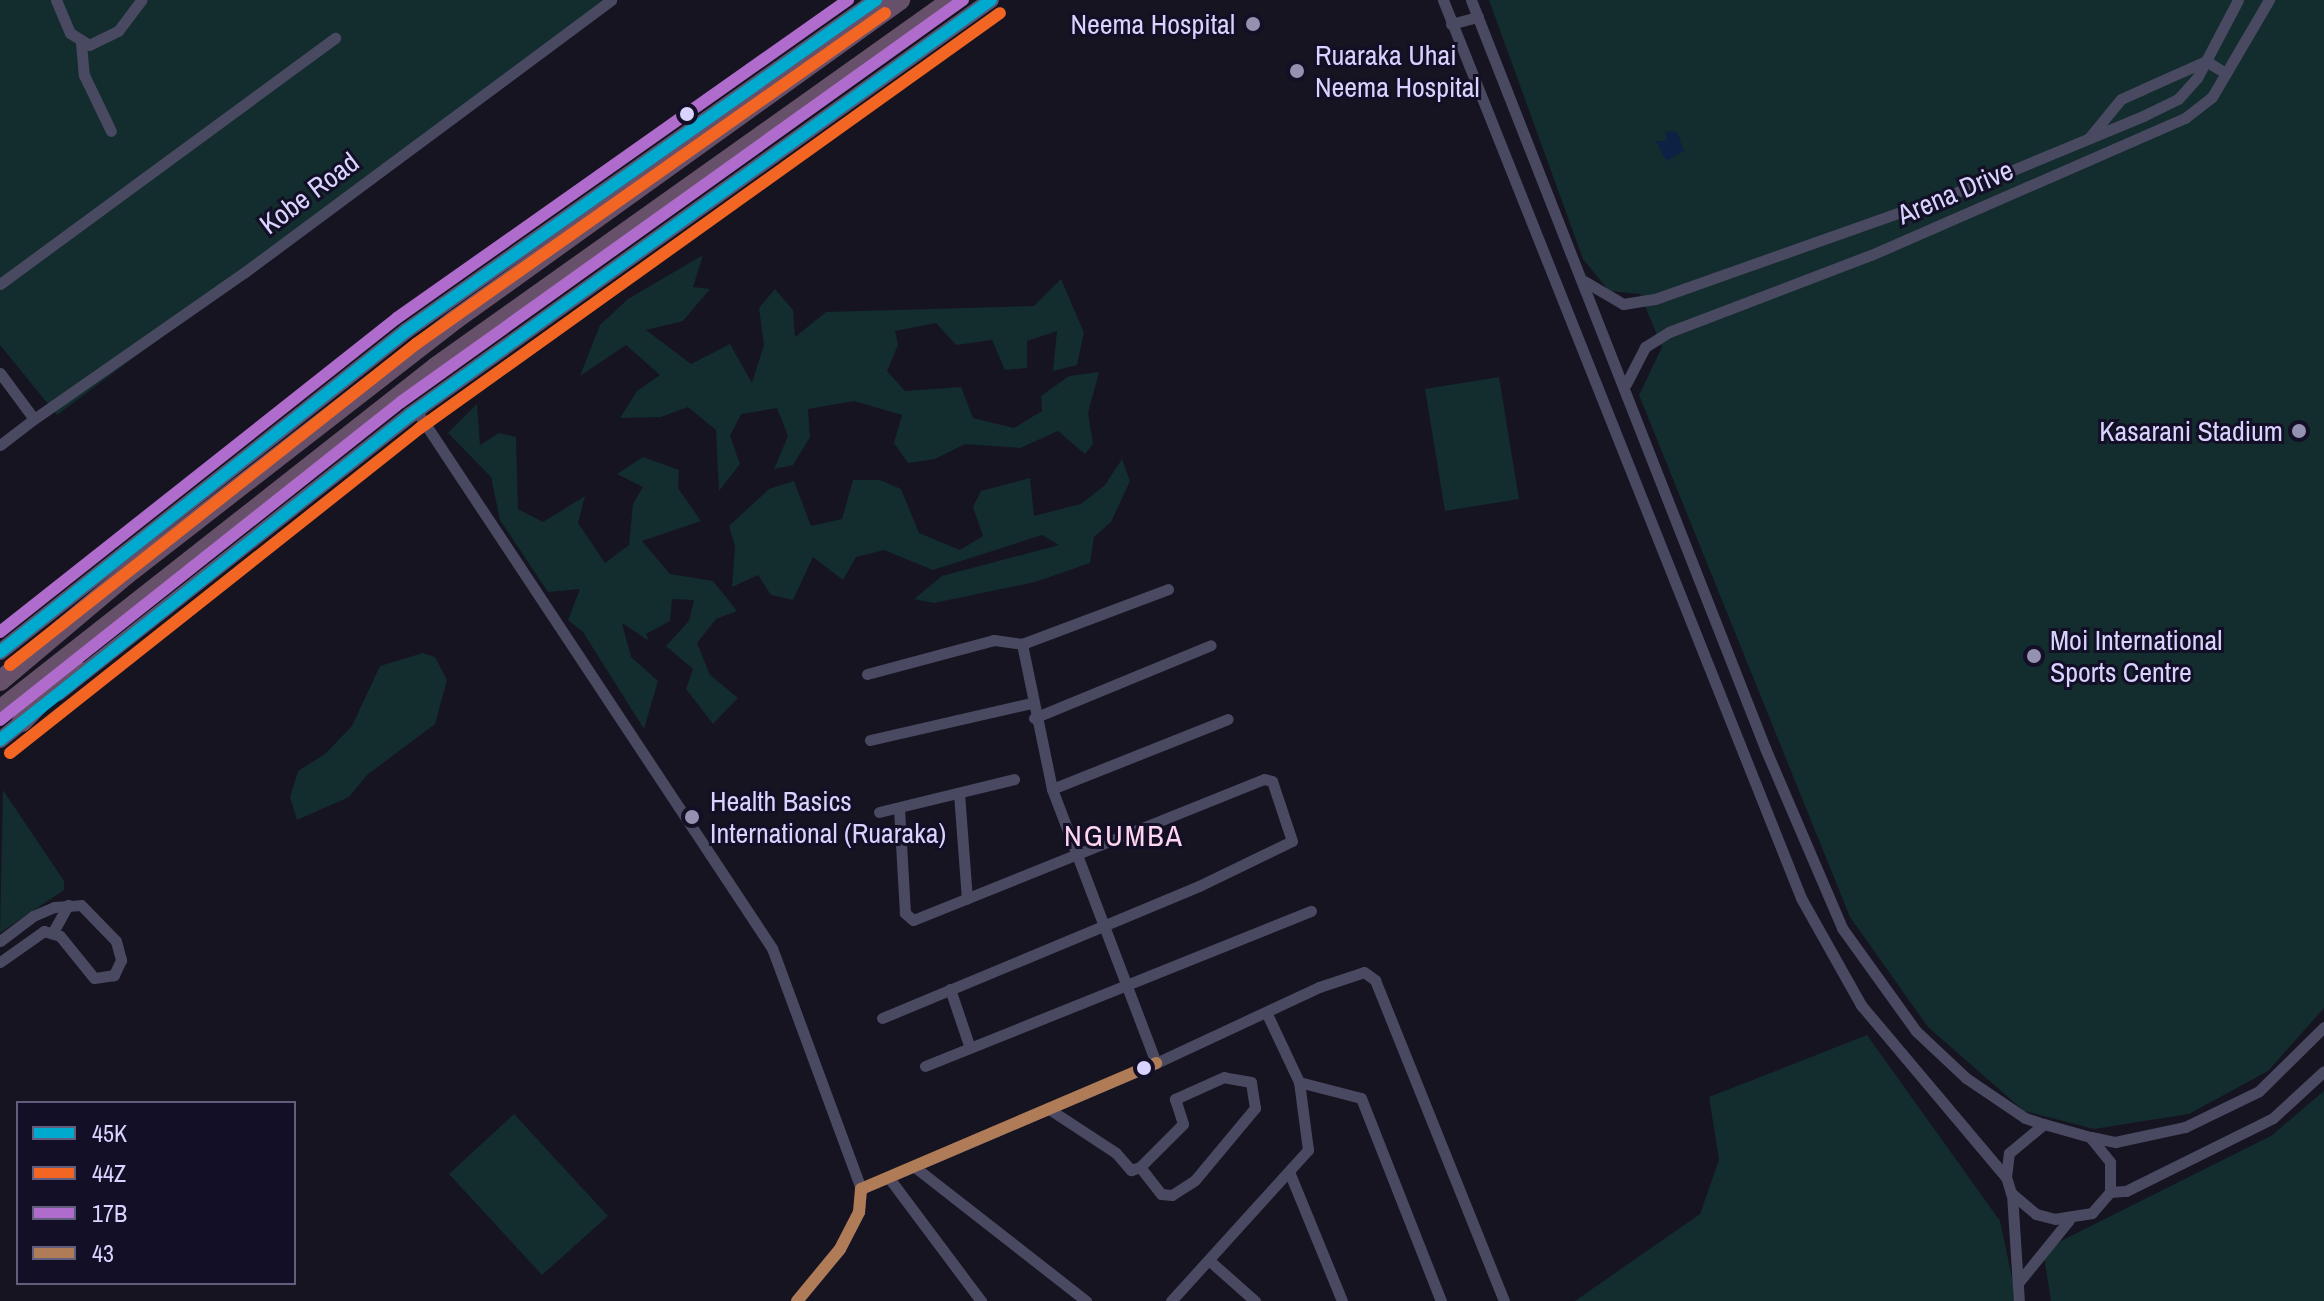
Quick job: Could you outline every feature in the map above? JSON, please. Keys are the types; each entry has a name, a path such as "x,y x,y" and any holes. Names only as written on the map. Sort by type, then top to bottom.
{"highway":[{"path":"0,681 350,400 583,226 900,0"},
{"path":"0,710 134,609 436,367 952,0"},
{"path":"583,226 604,192"},
{"path":"22,722 134,609"},
{"path":"0,662 55,635"}],"main road":[{"path":"0,740 416,410 991,0"},
{"path":"0,652 406,331 871,1"}],"street":[{"path":"56,0 70,33 81,43 84,75 111,131"},
{"path":"81,43 107,39 141,0"},
{"name":"Kobe Road","path":"0,445 236,279 611,0"},
{"path":"1443,0 1801,898 1861,1005 2006,1177 2011,1193 2019,1301"},
{"path":"1471,0 1626,384 1765,748 1842,928 1916,1031 1966,1078 2025,1118 2115,1142 2185,1127 2259,1091 2324,1027"},
{"name":"Arena Drive","path":"1582,280 1623,304 1655,299 1979,184 2089,138 2178,99 2206,61 2238,0"},
{"name":"Arena Drive","path":"1626,384 1645,347 1669,332 1871,255 2173,124 2212,97 2269,0"},
{"path":"1451,24 1478,17"},
{"path":"0,284 335,38"},
{"path":"2089,138 2121,99 2206,61 2225,73"},
{"path":"0,373 34,419"},
{"path":"416,410 764,933 807,1033 861,1189 859,1212 840,1249 797,1301"},
{"path":"867,674 994,640 1022,644 1168,589"},
{"path":"1022,644 1034,718 1052,789 1156,1063"},
{"path":"1034,718 1211,645"},
{"path":"870,740 1031,703"},
{"path":"1052,789 1228,719"},
{"path":"879,812 1014,779"},
{"path":"882,1018 1290,844 1290,830 1272,781 1264,779 913,920 906,917 899,808"},
{"path":"959,793 967,899"},
{"path":"53,932 68,905"},
{"path":"0,941 33,916 68,905 86,908 99,919 120,950 118,969 108,977 94,978 53,932"},
{"path":"925,1066 1311,911"},
{"path":"0,962 35,934 53,932"},
{"path":"861,1189 1156,1063 1319,987 1371,974 1504,1301"},
{"path":"950,989 970,1048"},
{"path":"1171,1301 1211,1262 1290,1174 1309,1140 1299,1082 1266,1012"},
{"path":"2110,1192 2126,1191 2273,1118 2324,1071"},
{"path":"1049,1109 1116,1153 1131,1170 1140,1167 1183,1124 1175,1099 1224,1077 1251,1082 1255,1108 1187,1187 1172,1195 1161,1194 1140,1167"},
{"path":"1299,1082 1361,1098 1441,1301"},
{"path":"2006,1177 2009,1153 2044,1124"},
{"path":"2011,1193 2036,1214 2069,1220 2092,1213 2110,1192 2110,1162 2090,1137"},
{"path":"916,1168 1086,1301"},
{"path":"1290,1174 1342,1301"},
{"path":"889,1178 981,1301"},
{"path":"2018,1284 2069,1220"},
{"path":"1211,1262 1255,1301"}],"green space":[{"path":"0,0 613,0 57,415 0,345"},
{"name":"Moi International Sports Centre","path":"1489,0 2324,0 2324,1008 2268,1071 2189,1114 2094,1129 2024,1111 1928,1027 1850,917 1639,395 1662,347 1640,294 1609,291 1583,259"},
{"path":"703,255 693,287 710,289 683,321 646,330 691,364 730,344 752,383 764,345 759,308 775,289 793,310 795,337 826,312 1034,306 1061,279 1084,333 1077,365 1053,371 1057,331 1027,341 1027,368 1005,370 992,340 956,345 936,323 895,331 898,345 887,371 905,391 961,387 973,418 1014,428 1042,411 1041,396 1069,376 1099,372 1088,413 1093,444 1085,454 1058,431 1020,448 965,444 935,459 908,463 894,443 902,415 854,401 808,409 810,437 793,465 774,469 788,436 777,408 741,414 730,436 740,464 719,491 716,430 688,407 661,417 620,418 637,391 660,375 626,345 580,376 600,325 628,299"},
{"path":"1499,377 1519,499 1445,511 1425,389"},
{"path":"477,404 480,445 499,433 516,437 518,509 543,522 585,496 578,523 605,563 629,545 633,504 643,487 617,474 643,457 679,470 678,488 701,521 642,541 670,574 713,581 737,611 716,619 697,643 710,675 738,698 713,724 686,689 693,669 666,646 689,621 694,600 672,599 670,621 646,634 649,641 622,623 631,657 658,681 644,729 583,632 568,620 580,589 548,592 500,520 491,477 448,433"},
{"path":"1122,459 1130,481 1111,522 1094,537 1090,563 1035,582 934,603 914,599 942,576 1059,545 1042,535 933,570 884,550 856,557 843,580 813,557 793,600 771,595 758,575 732,587 735,546 729,526 769,489 794,481 811,526 842,519 853,480 880,480 901,489 919,533 960,550 983,536 973,507 981,491 1030,478 1034,516 1081,504 1105,485"},
{"path":"423,653 435,657 447,680 435,724 367,775 349,797 297,820 290,797 298,771 325,754 352,726 380,666"},
{"path":"3,790 64,881 64,890 0,933"},
{"path":"1867,1035 2000,1221 2017,1301 1575,1301 1700,1214 1719,1160 1709,1097"},
{"path":"2324,1091 2324,1301 2051,1301 2043,1250 2271,1136"},
{"path":"514,1114 608,1216 542,1275 449,1174"}],"water":[{"path":"1666,131 1677,132 1684,151 1666,161 1656,141 1666,141"}],"transit line":[{"name":"17B","path":"0,632 397,318 848,0"},
{"name":"45K","path":"0,652 406,331 876,0"},
{"name":"17B","path":"0,720 401,402 963,0"},
{"name":"45K","path":"0,740 410,415 991,0"},
{"name":"44Z","path":"10,665 416,344 885,13"},
{"name":"44Z","path":"10,753 420,428 1000,13"},
{"name":"43","path":"797,1301 840,1249 859,1212 861,1189 1156,1063"}],"place":[{"name":"Neema Hospital","path":"1253,24"},
{"name":"Ruaraka Uhai Neema Hospital","path":"1297,71"},
{"name":"Kasarani Stadium","path":"2299,431"},
{"name":"Moi International Sports Centre","path":"2034,656"},
{"name":"Health Basics International (Ruaraka)","path":"692,817"}],"district":[{"name":"NGUMBA","path":"1124,835"}]}
